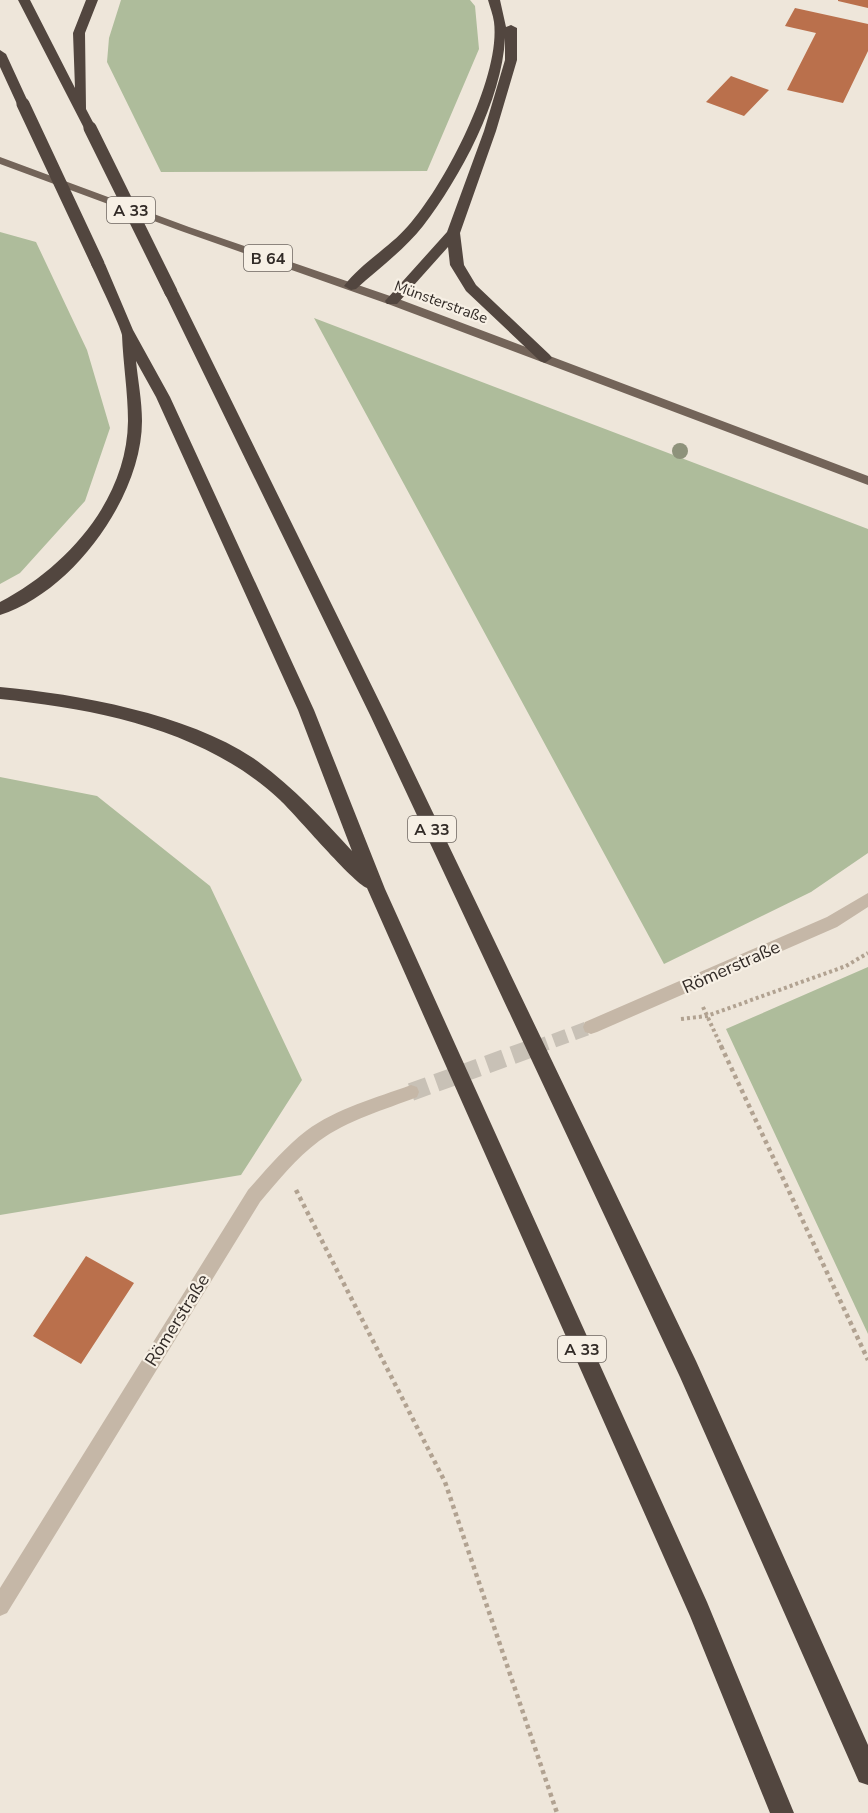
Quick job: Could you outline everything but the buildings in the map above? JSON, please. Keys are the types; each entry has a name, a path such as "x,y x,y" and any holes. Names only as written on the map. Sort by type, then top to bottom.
{"highway":[{"name":"A 33","path":"24,0 90,128 379,717 688,1369 868,1773"},
{"path":"82,114 79,33 92,0"},
{"path":"351,286 416,226 433,204 475,128 498,58 501,34 498,8 494,0"},
{"path":"392,301 453,233 490,131 511,60 510,8 506,0"},
{"name":"A 33","path":"0,54 99,264 126,330 163,396 306,710 376,889 699,1610 782,1813"},
{"path":"453,233 457,265 471,288 545,358"},
{"path":"0,609 36,590 80,550 106,515 125,477 135,422 126,330"},
{"path":"0,693 35,696 129,714 195,737 247,762 294,802 376,889"}],"main road":[{"name":"Münsterstraße","path":"0,160 185,229 392,301 868,482"}],"street":[{"name":"Römerstraße","path":"591,1028 821,926 868,899"},
{"name":"Römerstraße","path":"0,1606 254,1196 314,1135 350,1116 411,1092"}],"path":[{"path":"672,1020 707,1016 846,966 868,953"},
{"path":"713,1032 868,1360"},
{"path":"284,1163 309,1217 445,1482 557,1813"}],"green space":[{"path":"121,0 470,0 475,6 479,49 427,171 161,172 107,62 109,38"},
{"path":"0,232 36,242 87,350 110,428 85,501 20,573 0,584"},
{"path":"314,318 868,529 868,853 811,892 664,964"},
{"path":"0,777 97,796 210,886 302,1080 241,1175 0,1215"},
{"path":"868,967 868,1334 726,1029"}],"tunnel":[{"path":"534,1048 591,1027"},
{"path":"411,1092 538,1046"}]}
